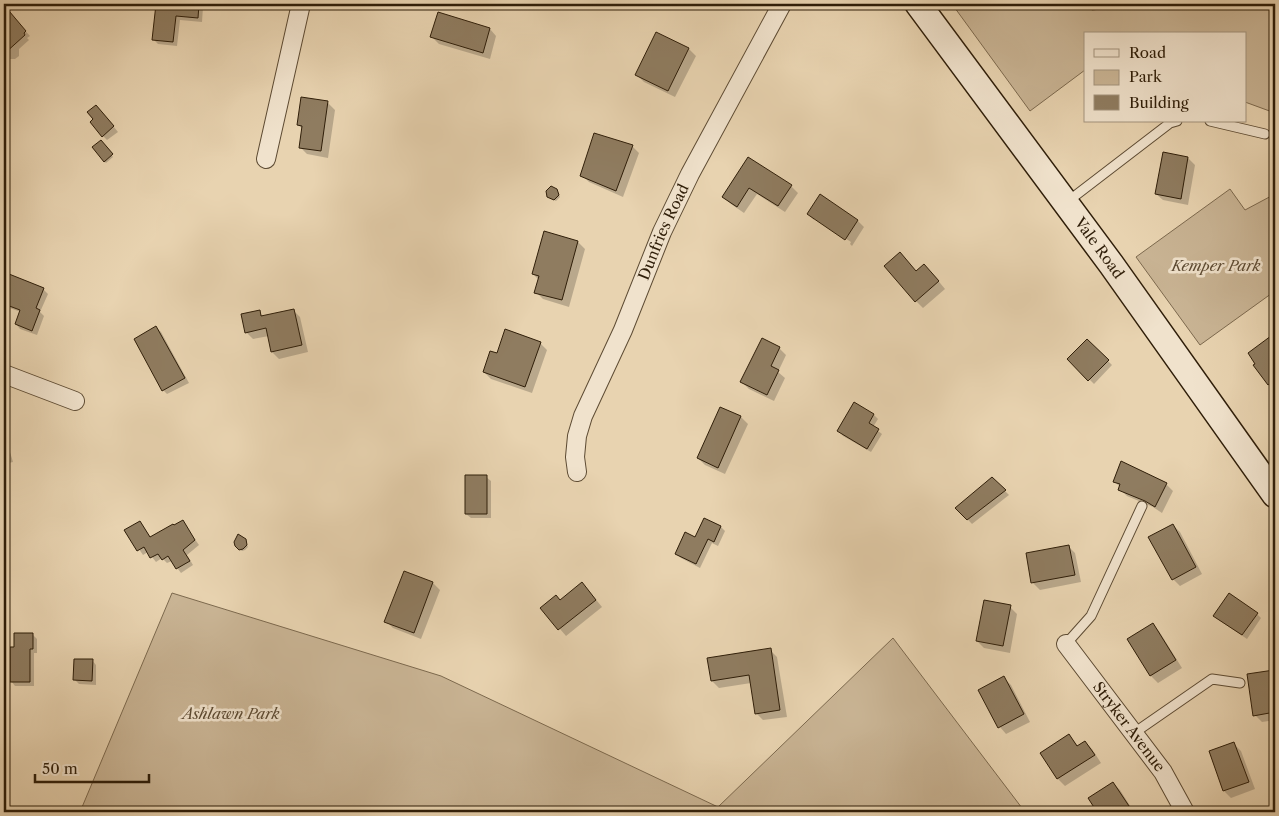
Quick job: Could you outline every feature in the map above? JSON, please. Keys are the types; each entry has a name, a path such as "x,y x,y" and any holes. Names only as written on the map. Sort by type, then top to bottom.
{"main road":[{"name":"Vale Road","path":"918,4 1066,203 1275,495"}],"street":[{"path":"266,159 301,4"},
{"name":"Dunfries Road","path":"576,472 577,436 583,416 623,330 662,232 690,174 782,4"},
{"path":"4,374 75,401"},
{"name":"Stryker Avenue","path":"1066,644 1163,772 1185,812"}],"lane":[{"path":"1066,203 1173,122"},
{"path":"1214,122 1265,134"},
{"path":"1066,644 1091,616 1142,506"},
{"path":"1134,733 1212,679 1240,683"}],"green space":[{"path":"952,4 1085,4 1092,10 1145,4 1275,4 1275,113 1246,102 1246,32 1084,32 1084,71 1030,111"},
{"name":"Kemper Park","path":"1230,189 1245,210 1275,194 1275,291 1200,345 1136,257"},
{"name":"Ashlawn Park","path":"172,593 441,676 718,807 893,638 1025,812 80,812"}],"building":[{"path":"156,4 199,4 198,18 176,16 173,42 152,40"},
{"path":"4,5 26,31 25,35 4,54"},
{"path":"438,12 490,28 483,53 430,37"},
{"path":"656,32 689,48 668,91 635,75"},
{"path":"301,97 328,101 321,151 299,148 302,126 297,125"},
{"path":"96,105 114,126 102,137 90,122 93,119 87,112"},
{"path":"594,133 633,145 616,191 580,176"},
{"path":"101,140 113,154 104,162 92,147"},
{"path":"1163,152 1188,157 1181,199 1155,194"},
{"path":"748,157 792,185 778,206 749,188 737,207 722,197"},
{"path":"551,186 557,189 559,195 554,200 547,197 546,191"},
{"path":"820,194 858,220 845,240 807,214"},
{"path":"544,231 578,241 562,300 534,293 539,276 532,274"},
{"path":"900,252 916,271 924,264 939,281 915,302 884,266"},
{"path":"4,272 44,288 36,308 40,310 32,331 15,324 20,310 4,304"},
{"path":"294,309 302,345 271,352 266,328 245,333 241,314 260,310 261,316"},
{"path":"156,326 185,378 162,391 134,339"},
{"path":"505,329 541,342 525,387 483,372 490,351 497,353"},
{"path":"1275,333 1275,380 1268,385 1253,365 1255,364 1248,353"},
{"path":"762,338 780,347 771,366 779,370 767,395 740,382"},
{"path":"1087,339 1109,360 1088,381 1067,359"},
{"path":"854,402 874,414 869,423 879,429 867,449 837,431"},
{"path":"720,407 741,416 718,468 697,458"},
{"path":"1121,461 1167,483 1155,507 1118,490 1120,484 1113,482"},
{"path":"465,475 487,475 487,514 465,514"},
{"path":"992,477 1006,490 967,520 955,508"},
{"path":"704,518 721,526 714,542 708,539 696,564 675,554 685,532 695,537"},
{"path":"183,520 195,540 183,550 190,561 176,569 168,556 162,560 158,554 150,558 144,547 137,551 124,530 140,521 150,537"},
{"path":"1173,524 1196,567 1172,580 1148,537"},
{"path":"238,534 246,539 247,545 239,550 234,542"},
{"path":"1069,545 1075,575 1031,583 1026,553"},
{"path":"404,571 433,582 414,633 384,622"},
{"path":"582,582 596,600 558,630 540,608 556,595 560,600"},
{"path":"1229,593 1258,613 1242,635 1213,616"},
{"path":"984,600 1011,605 1003,646 976,641"},
{"path":"1153,623 1176,660 1150,676 1127,639"},
{"path":"14,633 33,633 33,649 30,649 30,682 10,682 10,647 14,647"},
{"path":"771,648 780,710 755,714 749,675 711,681 707,658"},
{"path":"74,659 93,659 92,681 73,680"},
{"path":"1274,670 1275,712 1253,716 1247,674"},
{"path":"1004,676 1024,714 998,728 978,690"},
{"path":"1069,734 1077,746 1085,741 1095,755 1057,779 1040,753"},
{"path":"1234,742 1249,782 1223,791 1209,751"},
{"path":"1113,782 1133,812 1097,812 1088,798"}]}
